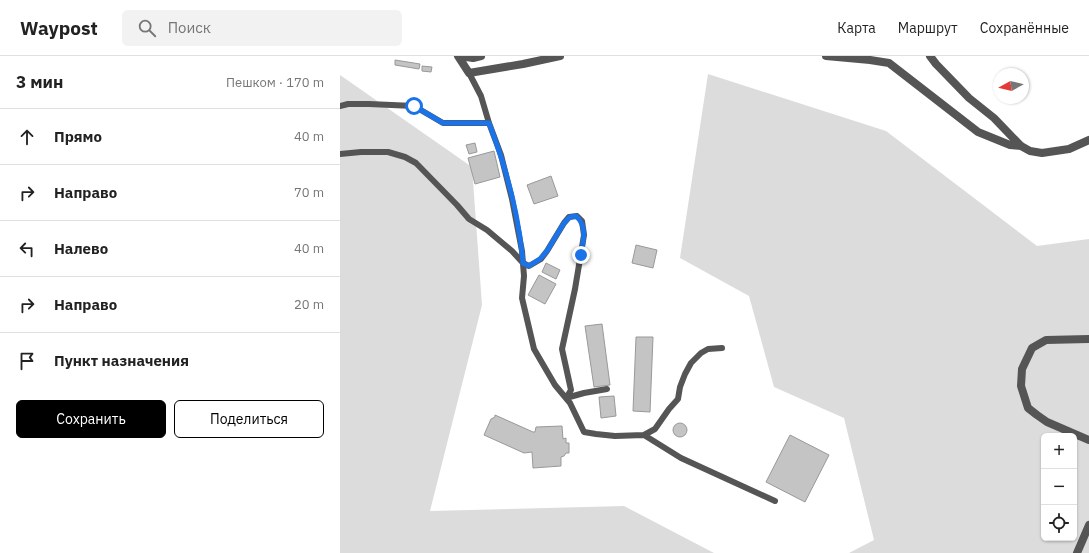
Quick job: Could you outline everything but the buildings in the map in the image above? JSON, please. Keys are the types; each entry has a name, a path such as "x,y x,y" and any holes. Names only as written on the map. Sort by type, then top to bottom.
{"street":[{"path":"459,56 473,58 481,56"},
{"path":"459,56 469,73 560,56"},
{"path":"826,56 889,63 978,132 1010,145 1021,146"},
{"path":"930,56 969,98 994,118 1021,146 1030,151 1042,153 1069,149 1089,140"},
{"path":"1089,339 1046,340 1032,348 1022,369 1021,386 1028,408 1046,422 1089,440"},
{"path":"1077,553 1089,525"}],"lane":[{"path":"469,73 481,96 501,156 510,192 522,251 524,276 522,298 534,349 555,385 570,404 584,432 615,436 644,435 655,429 669,408 678,399 682,381 691,363 701,353 708,349 722,348"},
{"path":"340,106 355,104 414,106 443,123 489,123"},
{"path":"340,154 388,152 405,157 416,163 469,219 487,230 512,251 523,263 529,266 540,259 564,223 570,217 576,216 582,221 584,235 575,289 562,349 571,390 566,398"},
{"path":"566,398 607,389"},
{"path":"644,435 681,458 775,501"}],"shaded area":[{"path":"708,74 886,131 1037,246 1089,239 1089,553 849,553 874,540 844,418 774,387 749,296 680,258"},
{"path":"340,75 472,167 482,305 430,511 624,506 714,553 340,553"}],"route":[{"path":"414,106 443,123 489,123 501,156 512,199 523,263 529,266 540,259 554,242 564,223 570,217 576,216 582,221 584,235 581,255"}]}
